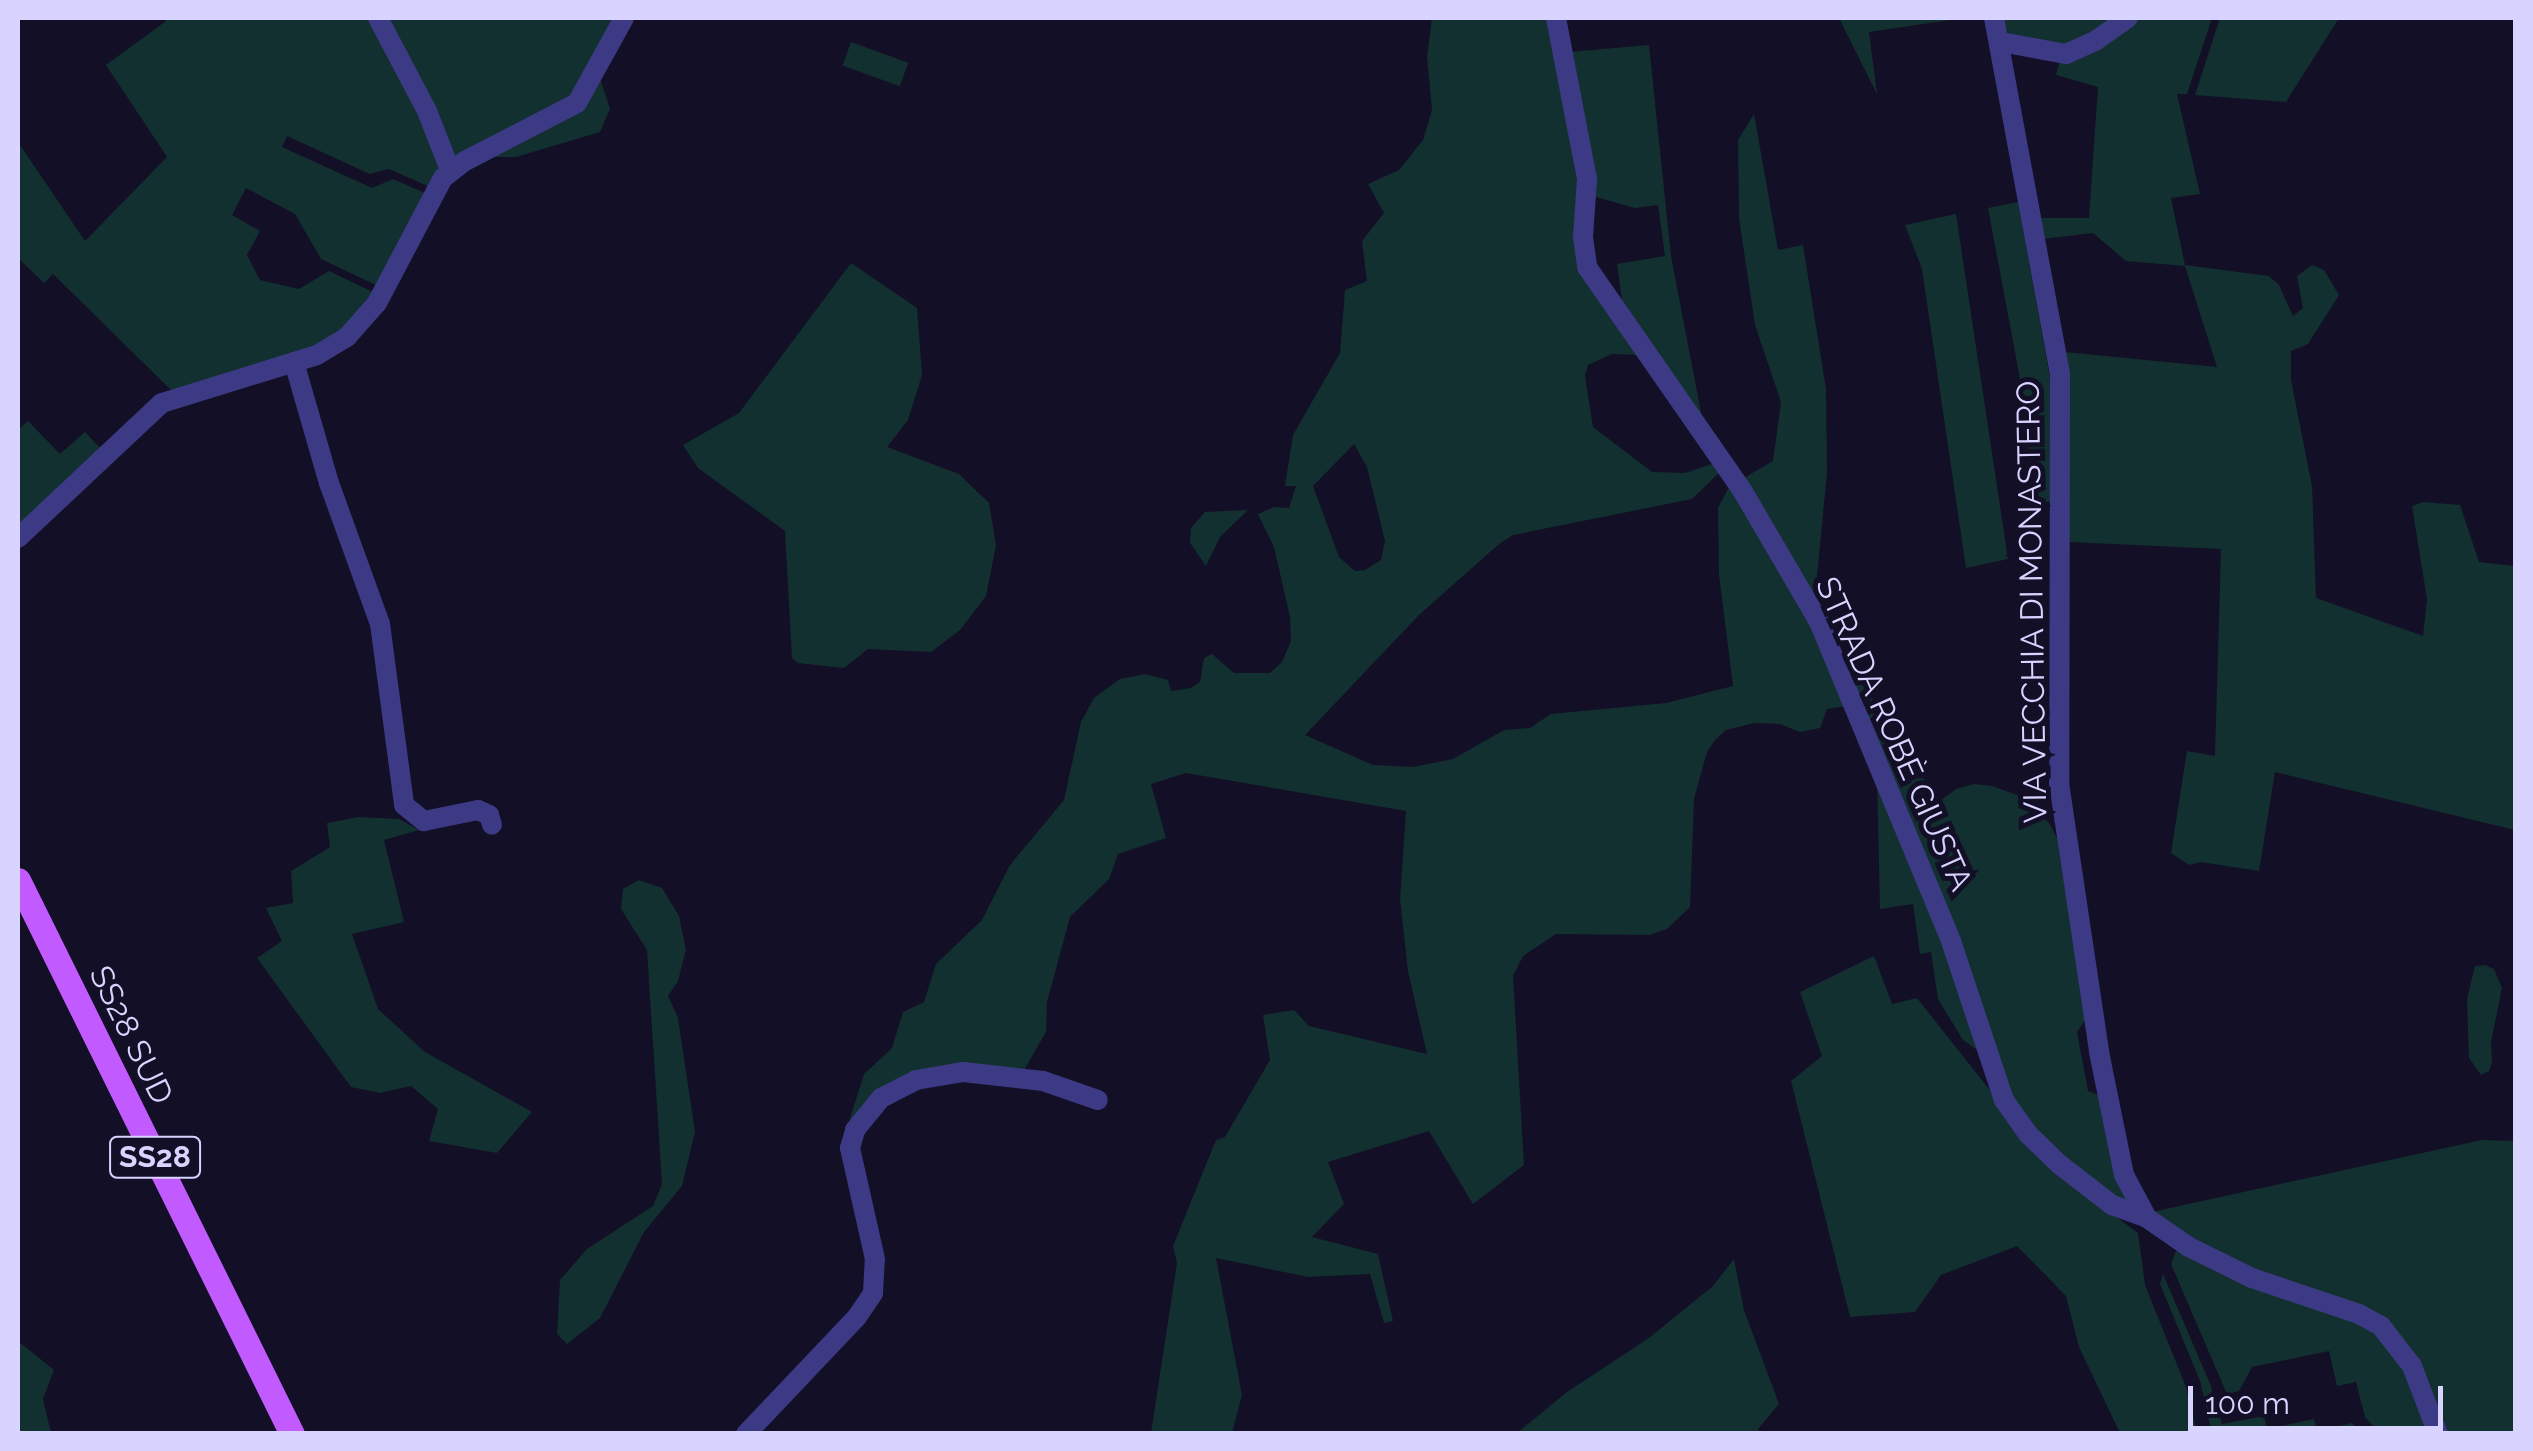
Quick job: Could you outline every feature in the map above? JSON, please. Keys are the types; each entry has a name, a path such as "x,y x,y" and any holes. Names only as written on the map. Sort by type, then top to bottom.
{"main road":[{"name":"SS28 SUD","path":"18,880 292,1434"}],"street":[{"path":"378,18 428,111 450,170"},
{"path":"18,538 162,403 328,350 366,319 433,192 450,170 577,102 624,18"},
{"name":"STRADA ROBÈ GIUSTA","path":"1556,18 1587,179 1583,237 1587,267 1736,482 1819,622 1951,940 1990,1066 2009,1108 2047,1153 2091,1189 2120,1210 2148,1218"},
{"name":"VIA VECCHIA DI MONASTERO","path":"1994,18 2060,382 2058,766 2062,817 2122,1169 2134,1199 2148,1218 2189,1247 2242,1274 2360,1314 2380,1326 2412,1366 2438,1434"},
{"path":"2000,42 2066,54 2096,41 2128,18"},
{"path":"294,362 329,483 380,624 404,805 419,820 478,810 488,816 492,825"},
{"path":"746,1434 857,1317 873,1293 875,1259 850,1148 855,1130 880,1098 916,1080 963,1072 1056,1083 1098,1100"}],"green space":[{"path":"165,18 373,18 444,168 430,187 389,169 370,174 287,136 282,147 372,188 393,179 427,194 380,287 321,259 295,214 246,188 232,215 260,231 247,255 260,280 299,289 329,271 377,294 334,341 173,392 53,274 44,283 18,258 18,142 85,241 167,157 106,65"},
{"path":"383,18 617,18 577,93 451,161"},
{"path":"1432,18 1548,18 1579,192 1576,229 1639,355 1612,354 1588,365 1585,376 1593,427 1652,472 1685,473 1715,463 1721,471 1692,499 1513,535 1419,615 1305,735 1373,765 1413,767 1453,759 1504,730 1530,728 1551,714 1666,703 1733,686 1719,575 1718,508 1730,485 1813,627 1847,706 1827,709 1820,728 1800,732 1780,724 1754,723 1726,730 1715,740 1707,752 1694,799 1690,907 1667,929 1649,935 1556,934 1523,956 1513,976 1524,1165 1473,1204 1429,1131 1328,1162 1344,1204 1312,1237 1378,1254 1393,1321 1384,1323 1370,1274 1308,1277 1216,1258 1242,1395 1232,1433 1151,1433 1177,1263 1173,1246 1216,1140 1225,1137 1270,1060 1263,1015 1294,1010 1309,1026 1427,1054 1408,971 1400,899 1406,811 1186,773 1151,784 1166,838 1118,854 1109,879 1070,917 1047,1002 1046,1032 1023,1072 935,1070 845,1134 864,1074 892,1048 903,1012 924,1002 936,964 982,920 1010,865 1064,800 1081,722 1094,698 1120,679 1145,674 1168,680 1171,691 1191,688 1200,682 1204,658 1212,654 1234,673 1270,673 1282,662 1291,641 1290,617 1274,547 1258,514 1274,507 1289,508 1296,486 1285,486 1293,435 1340,353 1345,290 1367,281 1362,241 1384,213 1368,184 1399,170 1423,140 1432,110 1427,57","holes":["1354,444 1367,467 1385,541 1381,560 1355,571 1339,557 1313,486"]},
{"path":"1839,18 1964,18 1869,32 1877,94"},
{"path":"2002,18 2123,18 2079,46 2020,43 2006,33"},
{"path":"2133,18 2212,18 2187,94 2177,94 2200,194 2171,198 2185,265 2269,276 2279,285 2293,316 2303,308 2297,276 2312,265 2324,270 2339,295 2308,344 2291,351 2291,380 2312,486 2316,598 2423,636 2427,599 2412,506 2423,502 2460,505 2479,562 2515,566 2515,830 2275,772 2259,871 2201,862 2189,865 2171,853 2187,751 2215,756 2221,549 2069,542 2065,352 2217,367 2185,266 2126,261 2093,233 2043,239 2039,218 2089,218 2098,87 2056,75 2060,59"},
{"path":"2220,18 2339,18 2286,102 2195,95"},
{"path":"851,42 908,63 900,86 842,65"},
{"path":"1649,45 1671,256 1702,418 1623,307 1617,264 1665,256 1658,205 1635,208 1596,197 1569,52"},
{"path":"600,78 610,109 600,132 516,157 488,157"},
{"path":"1754,114 1778,250 1803,245 1826,389 1827,472 1815,597 1744,478 1773,461 1781,402 1755,325 1739,218 1738,140"},
{"path":"2018,202 2051,383 2051,501 2035,505 2019,373 1988,208"},
{"path":"1956,214 2008,559 1966,568 1922,269 1905,225"},
{"path":"851,263 917,308 922,375 908,420 887,447 959,474 989,503 996,545 986,596 960,630 931,652 868,649 844,668 798,663 792,658 785,531 698,468 683,445 739,413"},
{"path":"28,421 60,454 85,432 102,450 18,530 18,430"},
{"path":"1248,510 1220,537 1206,566 1190,543 1191,528 1205,512"},
{"path":"1866,684 1897,755 1908,755 1939,802 1956,789 1974,784 1992,786 2017,795 2049,823 2057,838 2086,1019 2077,1032 2088,1091 2101,1096 2128,1206 2050,1148 2009,1094 1854,685"},
{"path":"1877,777 1949,959 1977,1050 1963,1040 1938,999 1931,952 1920,954 1913,904 1880,909"},
{"path":"359,817 399,819 419,830 384,840 404,922 352,934 378,1009 425,1052 532,1112 497,1153 429,1141 438,1109 411,1086 380,1093 351,1087 257,958 282,941 266,908 293,903 291,871 330,847 327,823"},
{"path":"639,880 662,888 679,916 686,950 678,981 668,996 678,1018 695,1132 682,1186 644,1232 600,1318 567,1344 557,1334 560,1280 587,1249 653,1206 662,1184 647,950 621,909 623,889"},
{"path":"1874,956 1892,1004 1917,998 2053,1170 2138,1233 2145,1285 2186,1387 2197,1433 2120,1433 2079,1347 2066,1296 2017,1246 1941,1275 1915,1312 1850,1317 1791,1081 1822,1056 1800,992"},
{"path":"2475,966 2494,969 2502,988 2491,1042 2492,1063 2489,1071 2481,1075 2469,1058 2467,999"},
{"path":"2482,1140 2515,1141 2515,1433 2445,1433 2413,1354 2183,1236 2152,1212"},
{"path":"2177,1248 2372,1329 2396,1352 2431,1433 2379,1433 2365,1417 2356,1382 2337,1386 2329,1351 2252,1367 2239,1391 2227,1394 2171,1264"},
{"path":"1734,1259 1744,1310 1779,1404 1758,1429 1760,1433 1517,1433 1567,1392 1649,1338 1713,1286"},
{"path":"2163,1274 2211,1386 2222,1424 2264,1416 2267,1429 2314,1419 2317,1431 2352,1423 2362,1433 2212,1433 2200,1381 2160,1284"},
{"path":"18,1341 54,1370 43,1399 51,1433 18,1433"}]}
